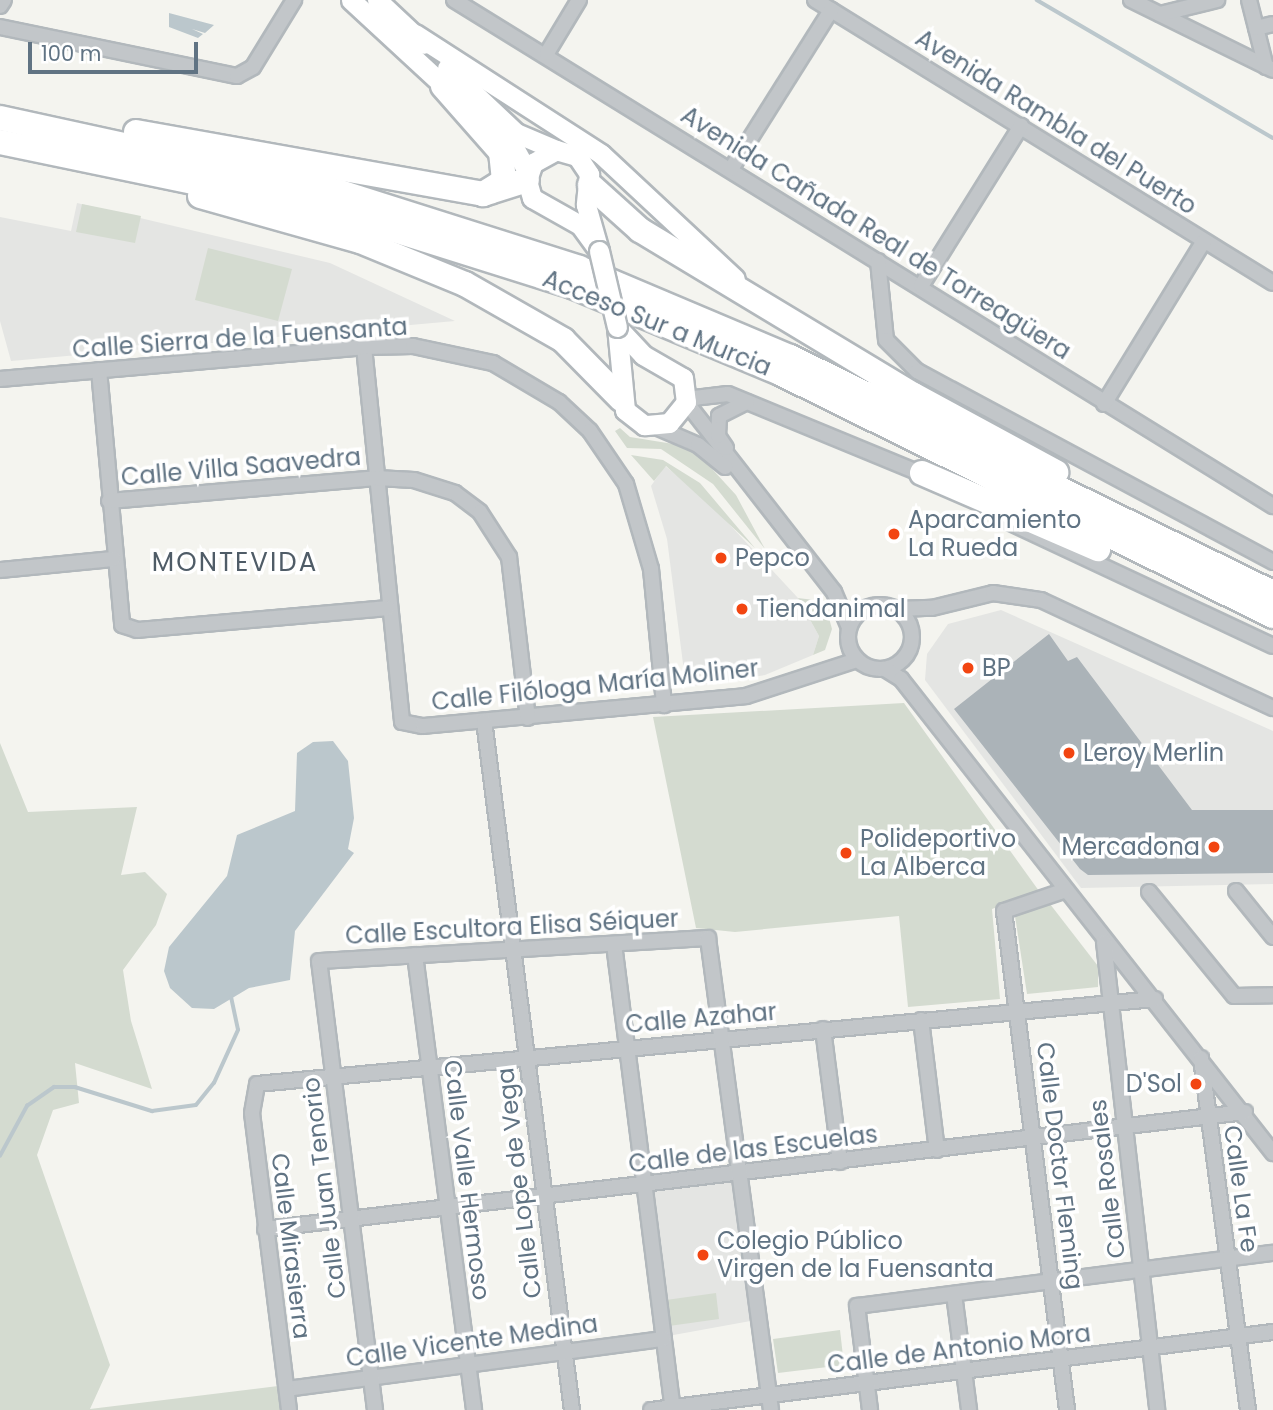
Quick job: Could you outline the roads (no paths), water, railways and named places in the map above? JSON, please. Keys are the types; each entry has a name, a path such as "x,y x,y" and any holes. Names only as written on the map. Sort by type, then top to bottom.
{"highway":[{"path":"443,86 501,152 504,181 483,194"},
{"path":"10,121 80,124 192,139 483,194 528,177"},
{"name":"Acceso Sur a Murcia","path":"10,121 340,192 579,268 790,357 1273,593"},
{"name":"Acceso Sur a Murcia","path":"0,142 334,211 586,291 782,374 1273,616"},
{"path":"79,158 360,241 465,284 563,340 622,393"},
{"path":"588,190 640,230 753,295 914,395 1152,524 1160,539"},
{"path":"922,473 1273,625"}],"street":[{"path":"0,6 4,0"},
{"path":"0,27 237,76 253,67 294,0"},
{"path":"351,0 443,86 501,132 528,177 532,198 580,225 599,251"},
{"path":"377,0 505,123 584,164 599,251 617,327 622,393 633,419 698,445 751,488"},
{"name":"Avenida Cañada Real de Torreagüera","path":"454,0 547,53 921,286 1104,404 1273,506"},
{"path":"547,53 579,0"},
{"name":"Avenida Rambla del Puerto","path":"815,0 1273,283"},
{"path":"1131,0 1270,69"},
{"path":"1160,14 1217,0"},
{"path":"1249,0 1270,69"},
{"path":"731,169 831,10"},
{"path":"1256,28 1273,24"},
{"path":"415,34 601,154 753,295"},
{"path":"921,286 1021,126"},
{"path":"528,177 540,156 556,150"},
{"path":"555,213 573,209 588,190"},
{"path":"1104,404 1204,241"},
{"path":"878,261 886,340 917,372 1273,562"},
{"path":"617,327 657,362 683,378 686,400 751,488 834,592 849,628 848,644 857,660 892,667 1063,891 1155,999 1245,1112 1273,1153"},
{"path":"99,370 119,617 128,629 387,608 364,347"},
{"name":"Calle Sierra de la Fuensanta","path":"0,379 364,347 424,348 493,362 559,402 590,431 626,484 642,526 664,705"},
{"path":"622,393 635,368 657,362"},
{"path":"656,427 675,419 686,400 710,392 749,402 922,473 1058,551 1273,646"},
{"path":"749,402 724,409 717,424 751,488"},
{"name":"Calle Villa Saavedra","path":"109,501 376,478 414,480 455,494 480,512 501,541 517,583 528,718"},
{"path":"0,570 113,559"},
{"path":"834,592 866,607 897,609 932,608 982,593 1041,600 1273,708"},
{"path":"849,628 866,607"},
{"name":"Calle Filóloga María Moliner","path":"387,608 402,722 528,718 746,696 830,665 857,660"},
{"path":"892,667 932,608"},
{"path":"897,609 913,636"},
{"name":"Calle Filóloga María Moliner","path":"830,665 848,644"},
{"name":"Calle Lope de Vega","path":"484,721 572,1410"},
{"name":"Calle Doctor Fleming","path":"1063,891 1004,911 1068,1410"},
{"path":"1236,891 1273,937"},
{"path":"1149,892 1234,996 1273,995"},
{"name":"Calle Escultora Elisa Séiquer","path":"319,961 708,938 723,1038"},
{"name":"Calle Rosales","path":"1104,942 1107,1003 1125,1127 1157,1410"},
{"path":"614,944 673,1409"},
{"name":"Calle Valle Hermoso","path":"415,956 474,1410"},
{"name":"Calle Juan Tenorio","path":"319,961 375,1410"},
{"name":"Calle Azahar","path":"253,1087 333,1073 1155,999"},
{"path":"921,1020 937,1150"},
{"path":"823,1029 839,1162"},
{"path":"723,1038 770,1403"},
{"name":"Calle La Fe","path":"1201,1057 1248,1410"},
{"name":"Calle Mirasierra","path":"253,1087 265,1229 289,1410"},
{"name":"Calle de las Escuelas","path":"265,1229 349,1217 448,1210 1245,1112"},
{"path":"870,1410 857,1307 1273,1253"},
{"path":"954,1294 969,1410"},
{"name":"Calle de Antonio Mora","path":"651,1410 770,1403 867,1383 1273,1332"},
{"name":"Calle Vicente Medina","path":"286,1389 664,1339"}],"waterway":[{"path":"1037,0 1273,138"},
{"path":"0,1156 27,1106 54,1087 75,1087 152,1111 196,1105 214,1083 238,1030 231,998"}],"place":[{"name":"Aparcamiento La Rueda","path":"894,534"},
{"name":"Pepco","path":"721,558"},
{"name":"Tiendanimal","path":"742,609"},
{"name":"BP","path":"968,668"},
{"name":"Leroy Merlin","path":"1069,753"},
{"name":"Mercadona","path":"1214,847"},
{"name":"Polideportivo La Alberca","path":"846,853"},
{"name":"D'Sol","path":"1196,1084"},
{"name":"Colegio Público Virgen de la Fuensanta","path":"703,1255"}],"district":[{"name":"MONTEVIDA","path":"235,563"}]}
